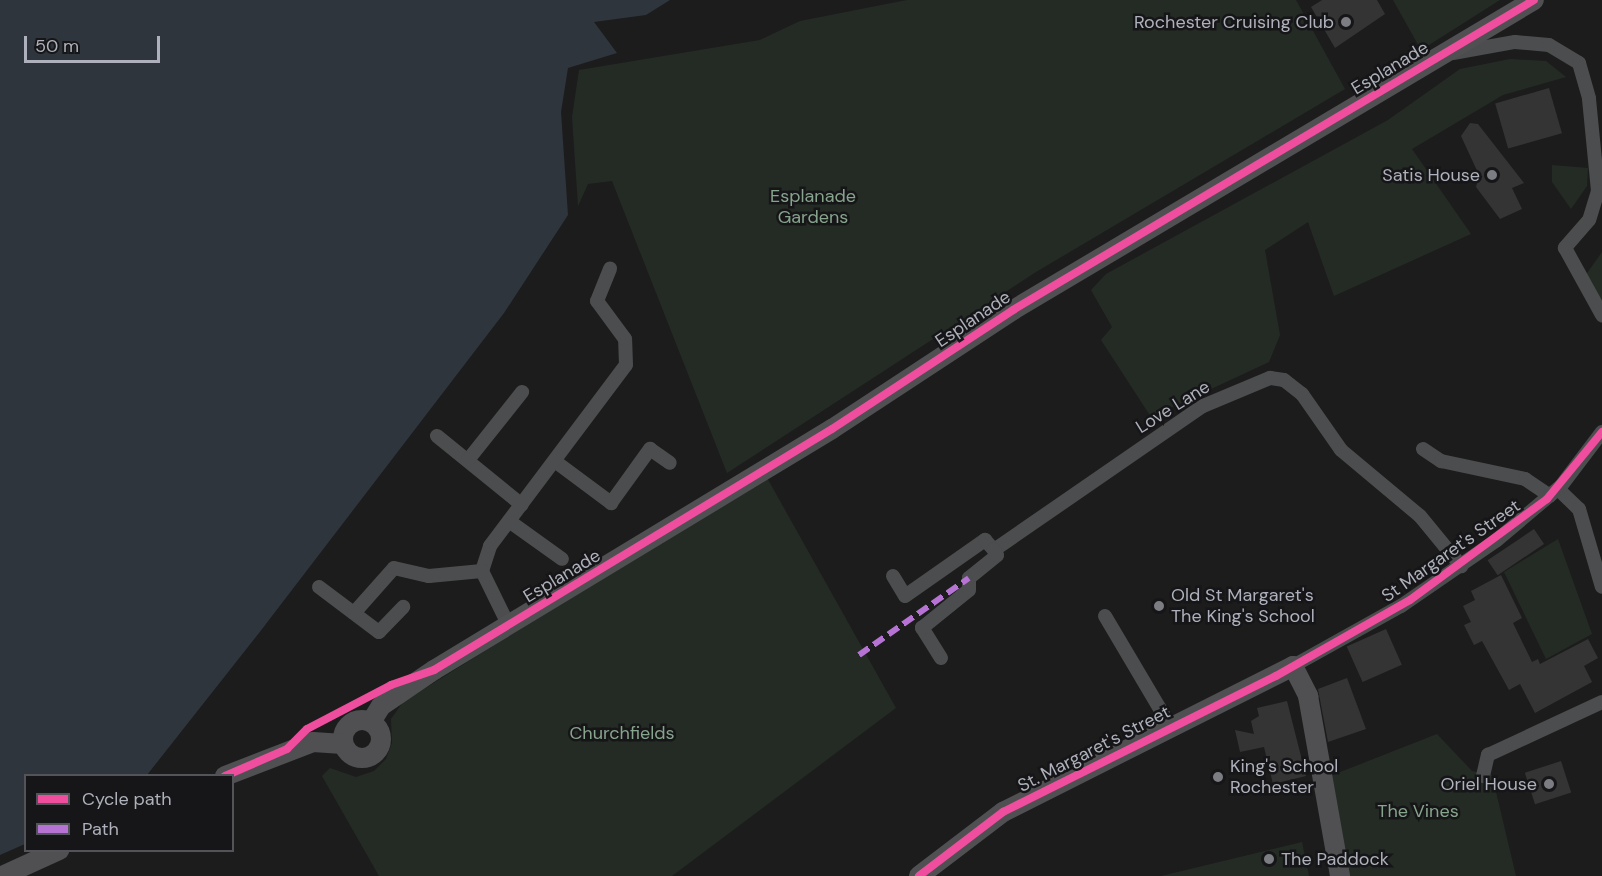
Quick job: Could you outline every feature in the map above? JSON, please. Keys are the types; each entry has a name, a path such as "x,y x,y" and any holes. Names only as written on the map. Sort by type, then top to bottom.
{"street":[{"name":"Esplanade","path":"343,744 350,723 371,722 381,706 832,429 1023,304 1534,0"},
{"path":"1441,55 1515,42 1549,45 1579,63 1589,99 1598,191 1589,220 1565,248 1602,315"},
{"path":"509,626 482,571 486,551 556,462 628,362 625,339 597,301 610,268"},
{"name":"Love Lane","path":"941,658 922,628 969,590 969,578 997,555 994,550 1203,406 1270,378 1284,380 1302,394 1341,450 1420,516 1461,566"},
{"path":"468,460 522,392"},
{"name":"St Margaret's Street","path":"1293,666 1461,566 1554,492 1602,432"},
{"path":"437,436 522,505"},
{"path":"1422,448 1440,461 1526,479 1554,492 1579,509 1602,587"},
{"path":"556,462 611,503 650,449 670,463"},
{"path":"509,522 562,559"},
{"path":"893,576 905,596 985,540 994,550"},
{"path":"354,613 394,568 429,576 482,571"},
{"path":"319,587 381,632 403,607"},
{"path":"1105,616 1170,726"},
{"path":"1293,666 1308,696 1340,876"},
{"name":"St. Margaret's Street","path":"919,876 1003,812 1293,666"},
{"path":"1483,776 1488,755 1602,702"},
{"path":"230,774 313,741 343,744 358,758 375,753 381,738 371,722"},
{"path":"2,876 55,852"}],"green space":[{"name":"Esplanade Gardens","path":"907,0 1296,0 1345,89 1036,272 727,473 612,181 588,184 578,206 572,117 579,70 760,40 800,21"},
{"path":"1393,0 1500,0 1421,50"},
{"path":"1510,59 1546,61 1566,77 1503,95 1412,149 1471,234 1334,296 1308,222 1265,250 1280,335 1269,362 1151,417 1101,340 1112,327 1091,290 1106,274 1388,120 1460,69"},
{"path":"1552,165 1588,168 1587,186 1571,209 1552,182"},
{"path":"1602,252 1602,303 1585,276"},
{"name":"Churchfields","path":"766,476 896,708 672,876 379,876 322,776 330,768 356,777 374,771 386,759 392,743 391,719 403,702"},
{"path":"1558,539 1592,634 1546,659 1504,572"},
{"name":"The Vines","path":"1437,734 1472,771 1492,775 1516,876 1348,876 1330,776"},
{"name":"The Paddock","path":"1302,842 1309,876 1161,876"}],"shaded area":[{"path":"0,0 670,0 646,15 594,22 617,53 568,68 561,112 568,215 504,313 259,633 148,774 24,774 24,844 0,855"}],"building":[{"name":"Rochester Cruising Club","path":"1322,0 1377,0 1385,14 1335,48 1311,7"},
{"path":"1549,88 1562,133 1508,149 1495,103"},
{"name":"Satis House","path":"1470,123 1478,124 1524,183 1512,188 1522,209 1500,219 1476,187 1479,175 1461,136"},
{"path":"1534,529 1544,544 1498,575 1488,560"},
{"path":"1501,575 1522,618 1513,623 1532,662 1538,659 1540,664 1588,639 1598,658 1584,666 1592,682 1535,713 1520,684 1509,690 1482,641 1474,645 1464,625 1471,622 1463,606 1475,600 1471,591"},
{"path":"1386,629 1402,665 1363,682 1347,646"},
{"path":"1347,678 1366,729 1328,742 1318,689"},
{"path":"1287,701 1306,776 1273,784 1264,747 1240,752 1235,730 1254,734 1251,721 1259,716 1257,708"},
{"name":"Oriel House","path":"1561,761 1571,792 1535,804 1525,773"}],"marked path":[{"path":"859,655 969,578"}],"cycle path":[{"path":"230,774 287,749 307,729 391,685 434,670 832,429 1013,310 1534,0"},
{"path":"919,876 1003,812 1276,676 1410,600 1547,499 1602,432"}],"place":[{"name":"Rochester Cruising Club","path":"1346,22"},
{"name":"Satis House","path":"1492,175"},
{"name":"Old St Margaret's The King's School","path":"1159,606"},
{"name":"King's School Rochester","path":"1218,777"},
{"name":"Oriel House","path":"1549,784"},
{"name":"The Paddock","path":"1269,859"}]}
